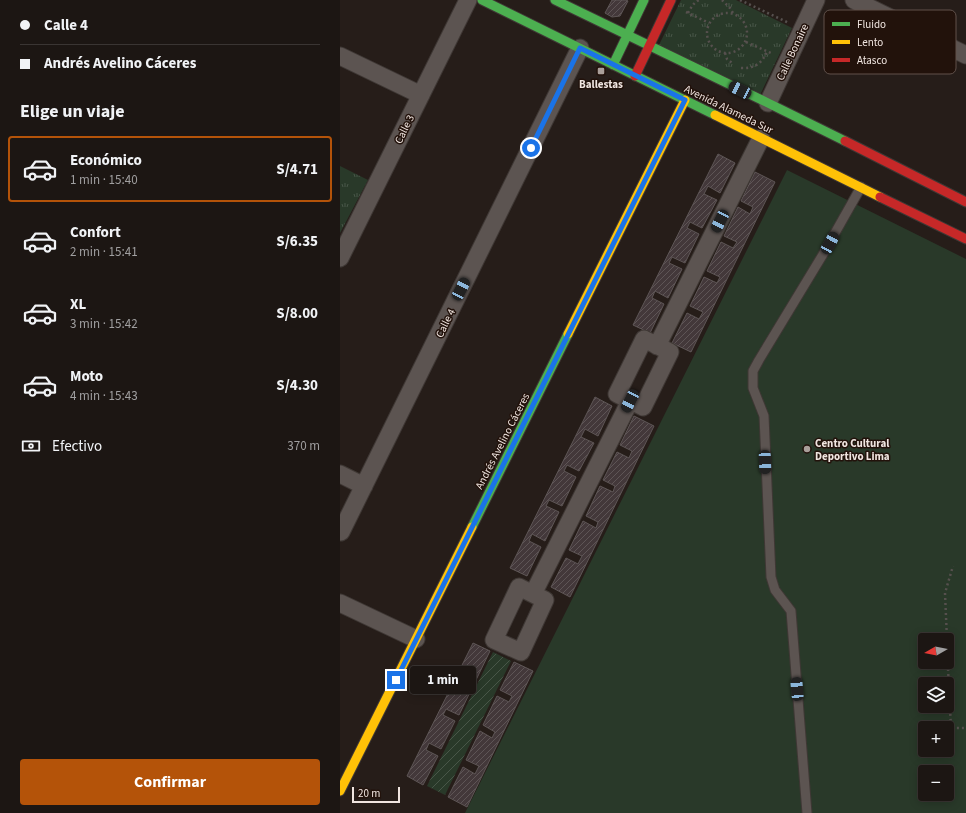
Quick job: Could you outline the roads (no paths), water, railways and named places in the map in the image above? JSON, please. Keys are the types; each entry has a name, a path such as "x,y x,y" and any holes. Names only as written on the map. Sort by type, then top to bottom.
{"main road":[{"name":"Avenida Alameda Sur","path":"482,0 966,239"},
{"name":"Avenida Alameda Sur","path":"555,0 768,103 966,202"},
{"path":"613,65 644,0"},
{"path":"635,76 671,0"},
{"name":"Andrés Avelino Cáceres","path":"340,791 685,100"}],"street":[{"name":"Calle 3","path":"340,258 468,0"},
{"name":"Calle Bonaire","path":"768,103 816,0"},
{"path":"854,0 874,10"},
{"name":"Calle 4","path":"341,532 580,48"},
{"path":"956,50 966,55"},
{"path":"340,56 421,94"},
{"path":"657,346 761,138"},
{"path":"644,339 657,346 670,352 642,407 617,394 644,339"},
{"path":"533,594 630,401"},
{"path":"340,474 364,486"},
{"path":"340,603 416,638"}],"lane":[{"path":"807,813 791,611 775,590 771,577 764,416 753,388 753,371 822,256 860,187"}],"place":[{"name":"Ballestas","path":"601,71"},
{"name":"Centro Cultural Deportivo Lima","path":"807,449"}]}
